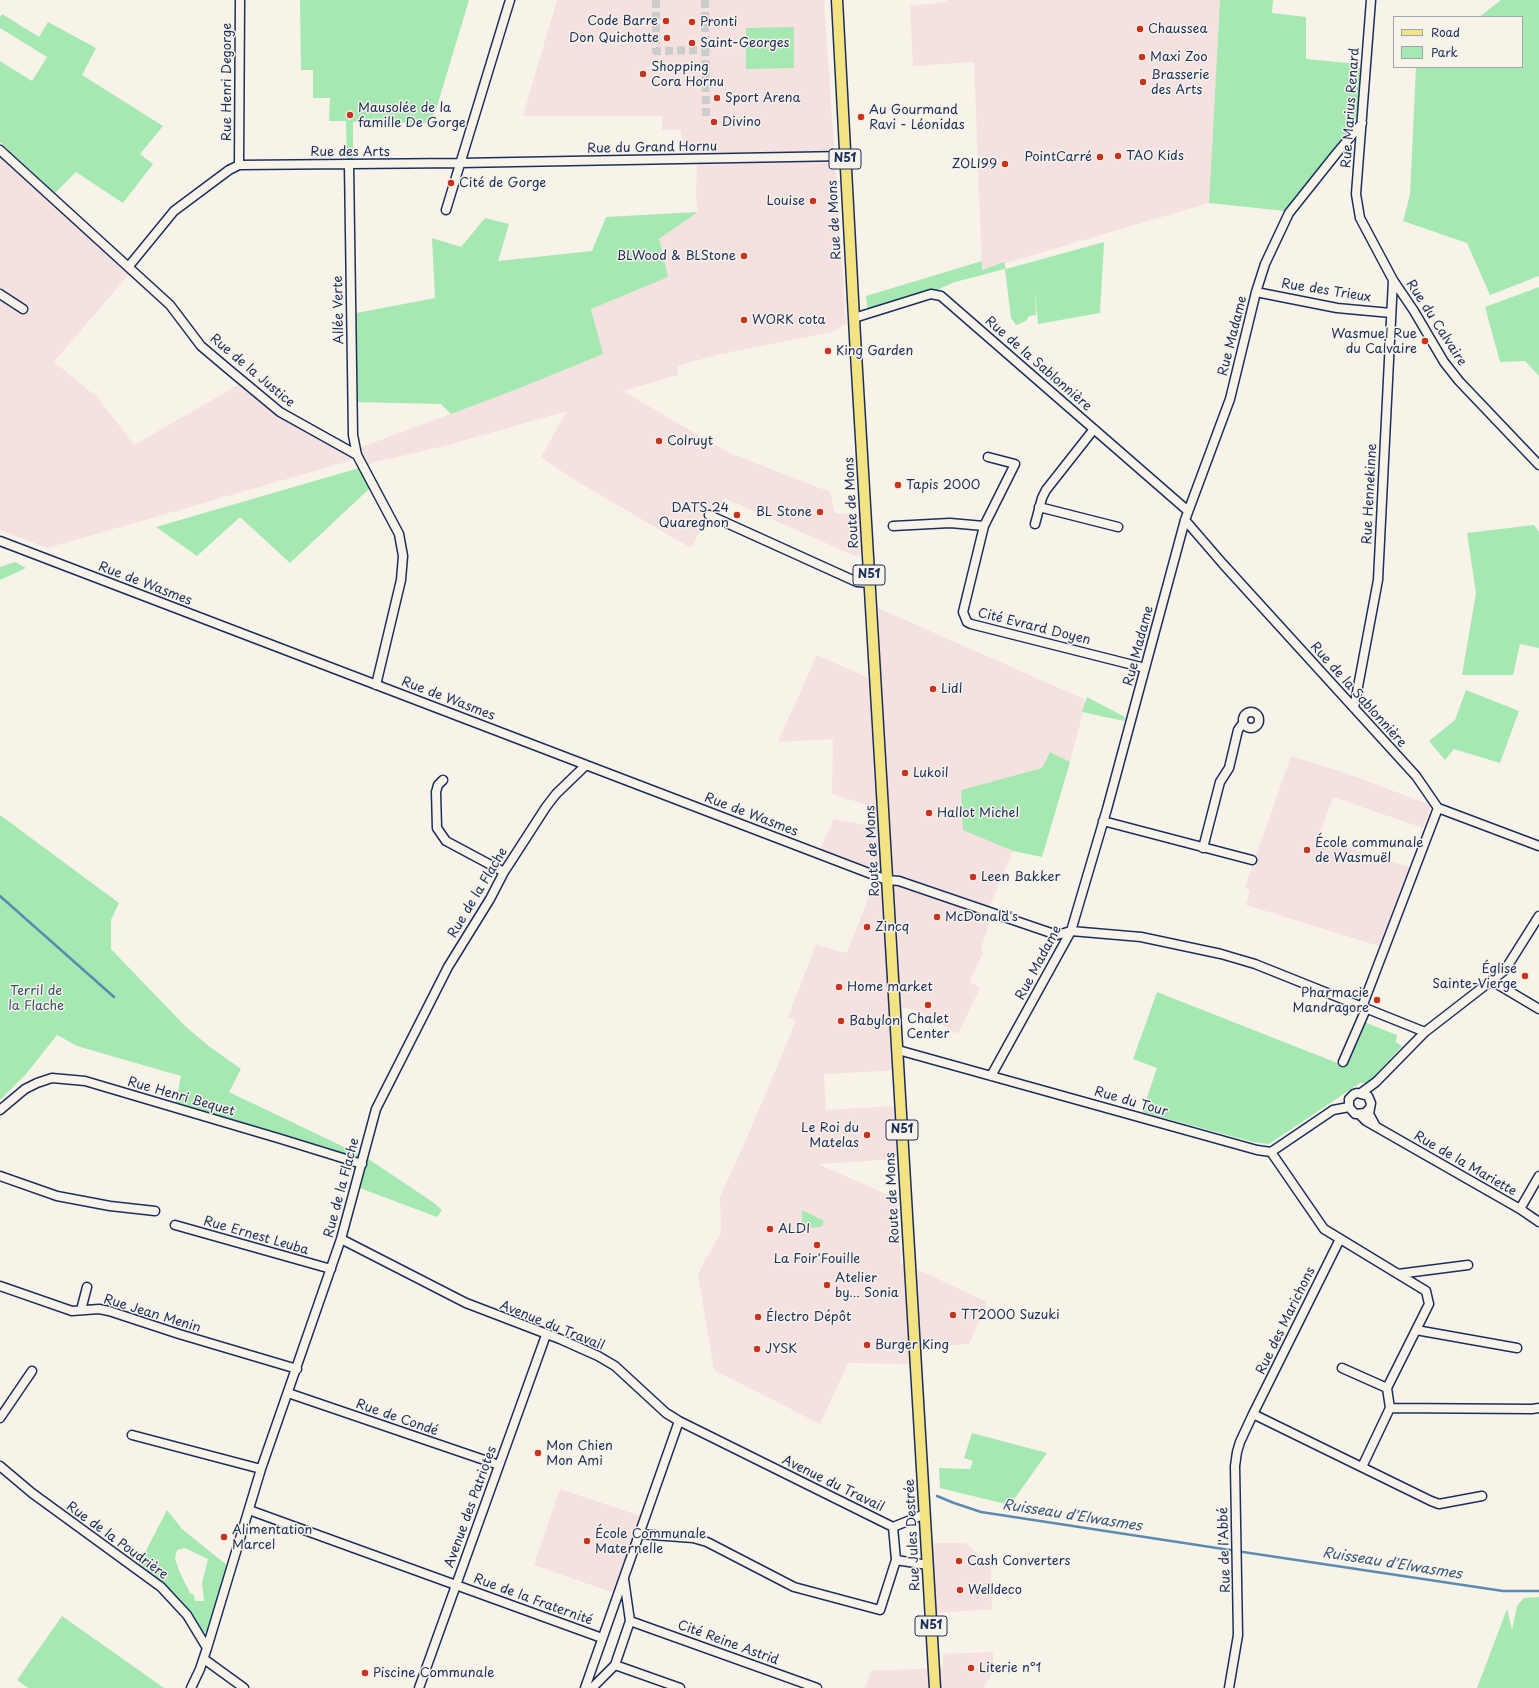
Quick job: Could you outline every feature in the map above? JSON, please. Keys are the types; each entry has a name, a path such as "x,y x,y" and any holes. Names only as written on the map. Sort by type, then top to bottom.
{"main road":[{"name":"Rue de Mons","path":"836,0 854,318"},
{"name":"Route de Mons","path":"854,318 918,1381"},
{"name":"Rue Jules Destrée","path":"918,1381 935,1688"}],"street":[{"name":"Rue Henri Degorge","path":"239,165 240,0"},
{"path":"446,210 510,0"},
{"name":"Rue Marius Renard","path":"1360,218 1356,194 1371,0"},
{"name":"Rue Madame","path":"991,1076 1071,931 1103,821 1185,520 1230,399 1256,292 1265,264 1289,213 1362,123"},
{"name":"Rue de la Justice","path":"0,150 170,305 201,346 280,412 357,455"},
{"name":"Rue du Grand Hornu","path":"460,163 845,156"},
{"name":"Rue des Arts","path":"239,165 460,163"},
{"name":"Allée Verte","path":"350,164 353,435 357,455"},
{"path":"129,266 174,211 229,170 239,165"},
{"name":"Rue du Calvaire","path":"1360,218 1393,280 1414,311 1444,362 1539,465"},
{"name":"Rue Hennekinne","path":"1354,708 1378,580 1393,280"},
{"name":"Rue des Trieux","path":"1256,292 1337,308 1391,313"},
{"path":"0,294 24,309"},
{"name":"Rue de la Sablonnière","path":"854,318 932,294 938,295 1188,510"},
{"path":"1035,524 1039,507 1046,490 1094,429"},
{"path":"357,455 399,534 403,556 401,580 376,685"},
{"name":"Cité Evrard Doyen","path":"988,457 1015,464 984,526 963,612 967,622 1145,668"},
{"path":"1039,507 1118,527"},
{"path":"709,515 857,582 870,583"},
{"name":"Rue de la Sablonnière","path":"1185,520 1416,776 1438,808"},
{"path":"893,526 950,523 984,526"},
{"name":"Rue de Wasmes","path":"0,541 888,880 899,881 1046,933 1057,935 1071,931 1141,937 1221,954 1255,964 1425,1032"},
{"path":"1203,848 1220,782 1229,768 1238,730 1243,723"},
{"name":"Rue de la Flache","path":"191,1688 204,1659 261,1469 341,1239 376,1109 381,1096 448,966 490,899 504,872 546,806 556,794 586,765"},
{"path":"443,780 438,785 436,792 437,828 446,841 504,872"},
{"path":"1343,1062 1438,808 1539,846"},
{"path":"1103,821 1252,860"},
{"path":"1362,1467 1390,1408 1387,1388 1429,1304 1426,1291 1324,1229 1271,1152 1333,1110 1341,1102 1354,1094 1361,1092 1376,1082 1425,1032 1505,970 1539,916"},
{"path":"1488,983 1497,984 1536,1007"},
{"name":"Rue du Tour","path":"898,1050 1257,1150 1271,1152"},
{"name":"Rue Henri Bequet","path":"0,1110 25,1089 36,1083 52,1078 85,1081 362,1164"},
{"path":"1369,1098 1374,1091 1376,1082"},
{"path":"1361,1092 1369,1098 1370,1118 1378,1128"},
{"path":"1351,1096 1349,1107 1353,1112 1359,1114 1365,1113 1370,1108"},
{"path":"1333,1110 1349,1107"},
{"name":"Rue de la Mariette","path":"1359,1114 1366,1121 1520,1209 1539,1222"},
{"path":"0,1176 57,1196 110,1206 155,1211"},
{"path":"1520,1209 1539,1176"},
{"name":"Rue Ernest Leuba","path":"175,1225 331,1269"},
{"name":"Avenue du Travail","path":"341,1239 466,1303 560,1339 615,1366 666,1413 679,1421 893,1527"},
{"name":"Rue des Marichons","path":"1253,1414 1340,1239"},
{"path":"1398,1274 1468,1265"},
{"name":"Rue Jean Menin","path":"0,1286 72,1311 99,1309 109,1311 179,1334 297,1369"},
{"path":"81,1310 87,1287"},
{"path":"1416,1330 1517,1348"},
{"name":"Avenue des Patriotes","path":"418,1688 546,1334"},
{"path":"1342,1368 1387,1388"},
{"path":"0,1418 32,1371"},
{"name":"Rue de Condé","path":"288,1393 499,1465"},
{"path":"1390,1408 1532,1410 1539,1408"},
{"path":"1253,1414 1439,1504 1482,1496"},
{"name":"Rue de l'Abbé","path":"1229,1688 1238,1634 1235,1466 1240,1442 1253,1414"},
{"path":"584,1688 679,1421"},
{"path":"132,1435 261,1469"},
{"name":"Rue de la Poudrière","path":"0,1466 32,1493 161,1588 187,1615 207,1648"},
{"name":"Rue de la Fraternité","path":"249,1510 602,1638"},
{"path":"639,1534 693,1538 707,1542 794,1587 880,1610 896,1560 893,1527 925,1514"},
{"path":"896,1560 928,1565"},
{"path":"592,1688 615,1665 630,1621 624,1578"},
{"name":"Cité Reine Astrid","path":"630,1621 817,1688"},
{"path":"204,1659 244,1688"},
{"path":"615,1665 680,1688"}],"shaded area":[{"path":"557,0 824,0 846,324 832,332 720,354 677,366 678,375 623,391 727,452 830,492 835,514 865,512 868,554 855,556 724,498 714,518 706,519 691,548 573,479 541,457 567,411 448,445 378,461 366,466 359,448 520,388 602,354 591,307 659,239 698,212 696,198 697,159 683,159 681,130 662,130 662,116 523,116"},
{"path":"947,0 1220,0 1209,203 982,270 974,62 913,66 910,6 946,2"},
{"path":"0,155 129,274 54,362 98,398 134,445 240,384 276,414 349,452 353,460 47,548 0,530"},
{"path":"871,605 1086,700 1070,762 1050,752 1042,768 961,790 964,830 1013,851 987,912 992,914 981,949 983,952 970,982 980,988 958,1034 918,1011 906,1008 895,1009 899,1070 824,1074 826,1110 895,1106 897,1159 818,1164 897,1199 901,1264 921,1271 987,1302 969,1344 916,1348 913,1364 848,1363 820,1424 714,1370 698,1276 705,1260 721,1233 720,1197 750,1131 796,1021 788,1017 816,945 847,953 872,889 873,867 863,865 820,849 834,819 873,826 874,807 832,794 833,739 778,742 817,655 875,681"},
{"name":"École communale de Wasmuël","path":"1291,756 1342,772 1431,805 1423,828 1333,797 1318,838 1409,867 1379,946 1246,905 1250,890 1245,887"},
{"name":"École Communale Maternelle","path":"560,1489 641,1516 614,1593 534,1565"},
{"path":"932,1543 965,1543 991,1565 992,1609 936,1613"},
{"path":"993,1652 993,1672 984,1688 865,1688 871,1671 943,1668 943,1654"}],"green space":[{"path":"300,0 469,0 435,113 427,123 353,122 353,164 347,164 346,121 329,121 330,98 313,98 313,70 301,70"},
{"path":"1220,0 1273,0 1272,13 1306,17 1306,59 1358,64 1362,74 1358,116 1350,131 1285,211 1209,203"},
{"path":"1501,0 1539,0 1539,276 1490,295 1467,243 1403,221 1410,195 1416,68 1523,68 1523,16 1480,16"},
{"path":"2,14 39,37 48,22 96,48 82,75 163,126 140,154 153,164 123,203 76,172 55,193 0,142 0,61 32,81 47,57 0,28 0,17"},
{"path":"794,27 794,68 746,69 746,28"},
{"path":"698,212 659,239 668,277 591,309 603,354 451,414 441,404 353,402 351,314 435,298 432,238 461,247 485,218 509,224 498,261 592,251 606,217"},
{"path":"1104,242 1100,313 1038,324 1035,292 1036,315 1029,316 1026,321 1016,325 1011,318 1005,269 955,282 941,288 934,294 868,314 866,296 982,261 982,270 1004,262 1006,269"},
{"path":"1539,287 1539,376 1525,361 1500,362 1485,307"},
{"path":"359,468 370,488 290,563 240,517 197,556 156,527"},
{"path":"1534,525 1539,532 1539,648 1520,644 1513,675 1462,675 1476,593 1467,533"},
{"path":"15,562 26,568 0,580 0,567"},
{"path":"1466,690 1519,711 1500,763 1454,749 1445,760 1429,741 1455,720"},
{"path":"1087,697 1125,717 1124,721 1082,712"},
{"path":"1050,752 1070,762 1042,857 1013,851 963,830 961,790 1042,768"},
{"name":"Terril de la Flache","path":"0,815 119,903 111,920 111,949 185,1026 210,1047 241,1069 229,1092 367,1158 434,1203 442,1210 437,1217 357,1187 364,1162 175,1106 181,1076 77,1046 57,1035 26,1074 0,1100"},
{"path":"1157,992 1345,1066 1364,1022 1397,1035 1396,1042 1402,1046 1368,1083 1360,1083 1269,1144 1253,1142 1142,1112 1157,1068 1133,1059"},
{"path":"802,1210 824,1221 821,1227 802,1228"},
{"path":"972,1433 1047,1453 1010,1505 940,1488 939,1468 970,1469 973,1461 964,1458"},
{"path":"167,1510 182,1529 228,1566 208,1633 200,1632 137,1568","holes":["185,1548 208,1559 202,1583 204,1601 195,1601 194,1595 190,1593 175,1559 177,1550"]},
{"path":"1539,1597 1539,1688 1477,1688 1507,1609 1512,1630 1517,1606 1524,1598"},
{"path":"62,1616 164,1688 28,1688 17,1680"}],"waterway":[{"name":"Ruisseau d'Elwasmes","path":"0,896 114,997"},
{"name":"Ruisseau d'Elwasmes","path":"937,1496 981,1512 1230,1550"},
{"name":"Ruisseau d'Elwasmes","path":"1243,1552 1503,1591 1539,1591"}],"tunnel":[{"path":"656,0 656,51 705,50"},
{"path":"705,0 706,118"}],"place":[{"name":"Code Barre","path":"666,21"},
{"name":"Pronti","path":"692,22"},
{"name":"Chaussea","path":"1140,29"},
{"name":"Don Quichotte","path":"667,38"},
{"name":"Saint-Georges","path":"692,43"},
{"name":"Maxi Zoo","path":"1142,57"},
{"name":"Shopping Cora Hornu","path":"643,74"},
{"name":"Brasserie des Arts","path":"1143,82"},
{"name":"Sport Arena","path":"717,98"},
{"name":"Mausolée de la famille De Gorge","path":"350,115"},
{"name":"Au Gourmand Ravi - Léonidas","path":"861,117"},
{"name":"Divino","path":"714,122"},
{"name":"TAO Kids","path":"1118,156"},
{"name":"PointCarré","path":"1100,157"},
{"name":"ZOLI99","path":"1005,164"},
{"name":"Cité de Gorge","path":"451,183"},
{"name":"Louise","path":"813,201"},
{"name":"BLWood & BLStone","path":"744,256"},
{"name":"WORK cota","path":"744,320"},
{"name":"Wasmuel Rue du Calvaire","path":"1425,341"},
{"name":"King Garden","path":"828,351"},
{"name":"Colruyt","path":"659,441"},
{"name":"Tapis 2000","path":"898,485"},
{"name":"BL Stone","path":"820,512"},
{"name":"DATS 24 Quaregnon","path":"737,515"},
{"name":"Lidl","path":"933,689"},
{"name":"Lukoil","path":"905,773"},
{"name":"Hallot Michel","path":"929,813"},
{"name":"École communale de Wasmuël","path":"1307,850"},
{"name":"Leen Bakker","path":"973,877"},
{"name":"McDonald's","path":"937,917"},
{"name":"Zincq","path":"867,927"},
{"name":"Église Sainte-Vierge","path":"1525,976"},
{"name":"Home market","path":"839,987"},
{"name":"Pharmacie Mandragore","path":"1377,1000"},
{"name":"Chalet Center","path":"928,1005"},
{"name":"Babylon","path":"841,1021"},
{"name":"Le Roi du Matelas","path":"867,1135"},
{"name":"ALDI","path":"770,1229"},
{"name":"La Foir'Fouille","path":"817,1245"},
{"name":"Atelier by... Sonia","path":"827,1285"},
{"name":"TT2000 Suzuki","path":"953,1315"},
{"name":"Électro Dépôt","path":"758,1317"},
{"name":"Burger King","path":"867,1345"},
{"name":"JYSK","path":"757,1349"},
{"name":"Mon Chien Mon Ami","path":"538,1453"},
{"name":"Alimentation Marcel","path":"224,1537"},
{"name":"École Communale Maternelle","path":"587,1541"},
{"name":"Cash Converters","path":"959,1561"},
{"name":"Welldeco","path":"960,1590"},
{"name":"Literie n°1","path":"971,1668"},
{"name":"Piscine Communale","path":"365,1673"}]}
